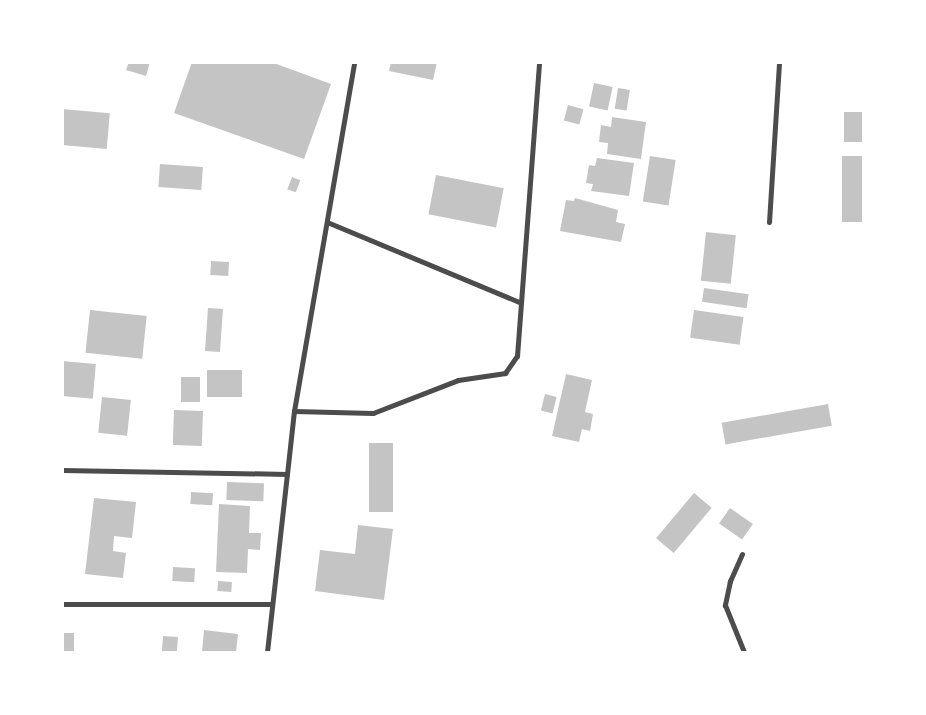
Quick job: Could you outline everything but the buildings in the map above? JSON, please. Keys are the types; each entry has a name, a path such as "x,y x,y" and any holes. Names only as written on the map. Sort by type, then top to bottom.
{"street":[{"path":"267,652 294,411 354,62"},
{"path":"294,411 373,413 458,380 505,373 517,356 519,302 539,62"},
{"path":"769,222 779,62"},
{"path":"327,222 519,302"},
{"path":"62,470 287,474"},
{"path":"742,554 730,582 725,605 744,652"},
{"path":"62,604 271,604"}]}
